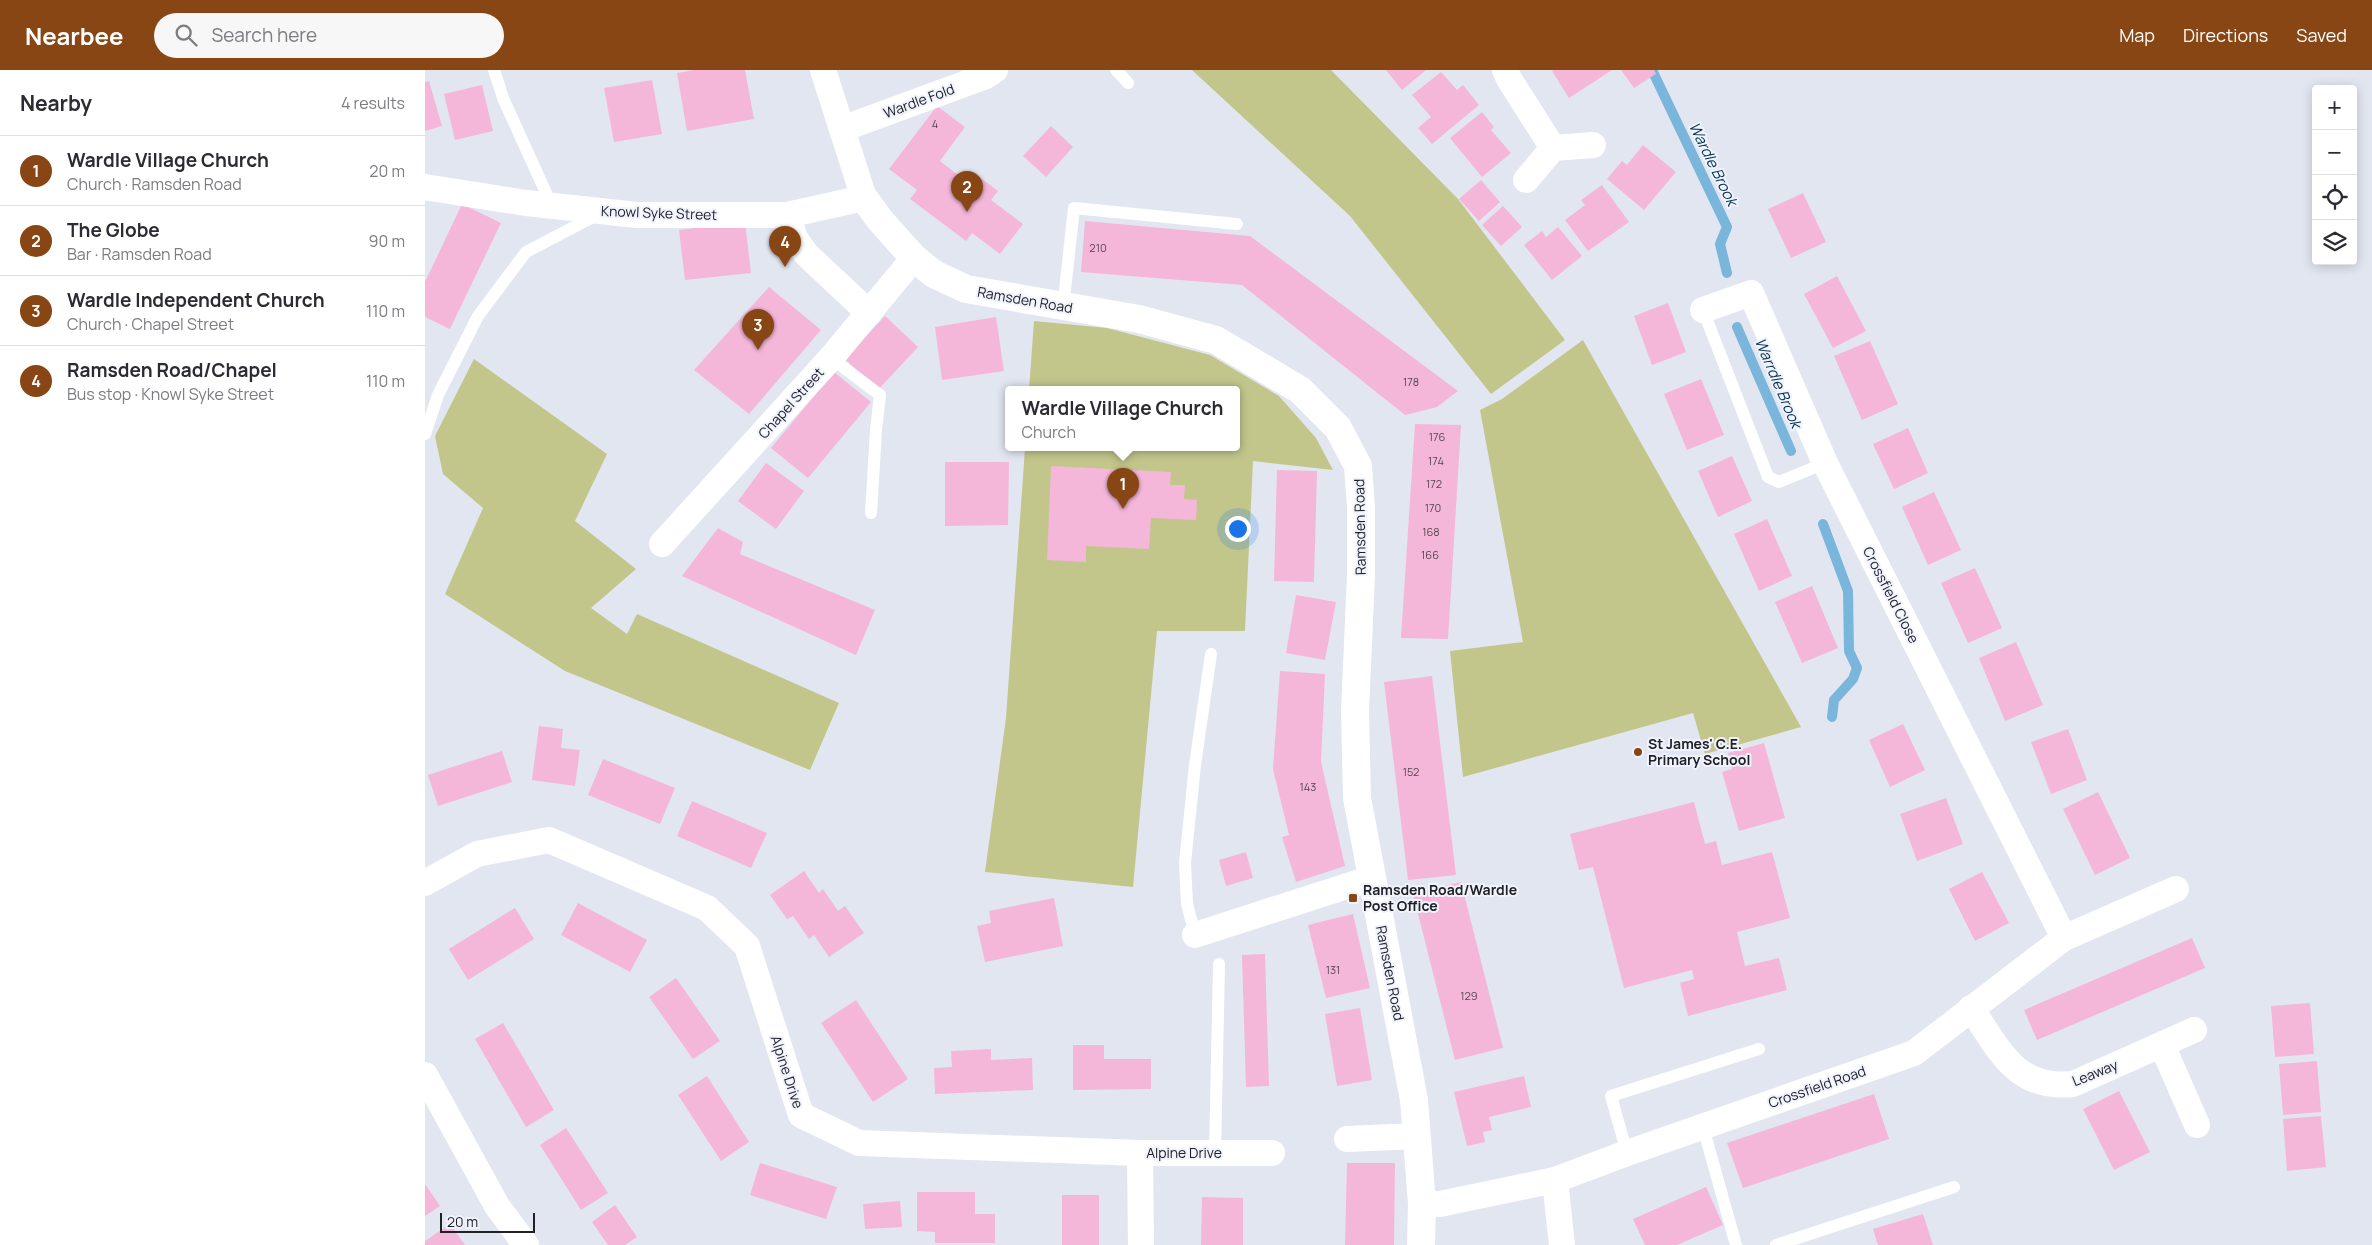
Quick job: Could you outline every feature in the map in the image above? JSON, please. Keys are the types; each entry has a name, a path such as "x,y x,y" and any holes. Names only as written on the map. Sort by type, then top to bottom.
{"street":[{"name":"Ramsden Road","path":"823,70 864,198 880,220 914,258 934,274 966,289 1063,308 1139,319 1216,340 1299,390 1338,428 1354,458 1358,466 1361,508 1361,575 1355,711 1357,798 1414,1100 1421,1204 1421,1245"},
{"name":"Wardle Fold","path":"842,129 986,76 995,70"},
{"path":"1505,70 1553,148"},
{"path":"1526,180 1553,148 1593,145"},
{"name":"Knowl Syke Street","path":"425,186 552,206 637,215 787,215 864,198"},
{"path":"787,215 795,238 806,254 869,313"},
{"name":"Chapel Street","path":"662,544 831,358 914,258"},
{"name":"Crossfield Close","path":"1703,310 1751,293 1825,463 2064,938"},
{"name":"Alpine Drive","path":"425,883 477,854 549,840 707,908 747,946 801,1116 859,1144 1140,1153 1272,1153"},
{"path":"1195,935 1372,878"},
{"name":"Crossfield Road","path":"1421,1204 1440,1204 1555,1180 1914,1053 2064,938 2176,889"},
{"name":"Leaway","path":"1971,1008 2005,1059 2022,1076 2055,1086 2073,1084 2162,1046 2194,1030"},
{"path":"2162,1046 2197,1125"},
{"path":"425,1075 497,1206 525,1245"},
{"path":"1347,1139 1416,1136"},
{"path":"1140,1153 1141,1245"},
{"path":"1555,1180 1562,1245"}],"lane":[{"path":"494,70 503,98 552,206"},
{"path":"1117,70 1128,83"},
{"path":"1063,308 1074,208 1237,224"},
{"path":"425,434 438,395 478,316 526,252 604,212"},
{"path":"1703,310 1768,477 1779,482 1825,463"},
{"path":"831,358 880,395 875,430 871,513"},
{"path":"1195,935 1187,904 1185,862 1195,765 1211,654"},
{"path":"1215,1153 1219,964"},
{"path":"1627,1153 1611,1096 1759,1049"},
{"path":"1703,1127 1736,1245"},
{"path":"1776,1245 1954,1187"}],"green space":[{"path":"1192,70 1331,70 1458,199 1565,340 1491,394 1350,216"},
{"path":"1034,321 1107,328 1210,355 1279,396 1316,438 1333,470 1253,461 1245,631 1157,631 1133,887 985,872 1006,718 1025,451 1240,451 1240,386 1029,386"},
{"path":"1583,340 1801,727 1705,754 1693,713 1463,777 1450,651 1523,642 1480,410 1502,399"},
{"path":"474,359 607,454 575,521 636,569 591,608 627,634 637,614 839,703 810,770 565,671 445,594 483,508 443,474 435,436"}],"building":[{"path":"694,70 745,70 754,119 687,131 677,73"},
{"path":"1386,70 1426,70 1402,90"},
{"path":"1612,70 1569,98 1552,71"},
{"path":"1621,70 1654,70 1656,74 1634,88"},
{"path":"1441,72 1457,90 1463,85 1479,105 1432,144 1418,128 1431,117 1412,95"},
{"path":"652,80 662,134 614,142 604,88"},
{"path":"429,81 442,126 425,131 425,82"},
{"path":"482,85 493,131 455,140 444,94"},
{"path":"937,106 965,127 940,161 971,185 978,176 998,191 991,200 1023,224 1000,254 972,233 966,241 910,199 917,190 889,169"},
{"path":"1482,112 1494,127 1491,130 1511,153 1482,177 1450,138"},
{"path":"1051,126 1073,147 1046,177 1023,156"},
{"path":"1643,145 1676,172 1644,210 1607,179 1622,161 1627,165"},
{"path":"1481,180 1500,202 1479,221 1459,199"},
{"path":"1602,185 1629,222 1588,251 1565,220 1585,205 1581,200"},
{"path":"1803,193 1826,242 1791,258 1768,209"},
{"path":"462,204 501,223 450,329 425,317 425,282"},
{"path":"1503,206 1522,227 1501,246 1482,225"},
{"path":"1085,221 1250,236 1458,391 1437,407 1405,415 1242,285 1081,272"},
{"path":"745,222 751,273 685,280 679,230"},
{"path":"1558,227 1582,256 1552,280 1524,245 1542,231 1546,237"},
{"path":"1837,276 1866,331 1833,348 1804,294"},
{"path":"769,287 821,330 749,414 694,370"},
{"path":"1668,303 1686,352 1652,365 1634,316"},
{"path":"885,316 918,347 878,390 845,359"},
{"path":"996,317 1004,371 942,380 935,327"},
{"path":"1870,341 1898,404 1862,420 1834,356"},
{"path":"834,372 871,402 808,478 771,448"},
{"path":"1701,379 1724,435 1687,450 1664,394"},
{"path":"1415,424 1461,425 1448,639 1401,638"},
{"path":"1908,428 1928,473 1894,489 1873,444"},
{"path":"1732,456 1752,501 1718,517 1698,471"},
{"path":"945,462 1009,462 1008,525 945,526"},
{"path":"766,463 804,491 776,529 738,501"},
{"path":"1051,466 1171,472 1170,485 1185,485 1184,499 1197,500 1196,520 1151,518 1149,549 1086,546 1086,562 1047,560"},
{"path":"1277,470 1317,471 1314,582 1274,581"},
{"path":"1934,492 1961,550 1928,565 1902,507"},
{"path":"1767,519 1792,576 1759,591 1734,534"},
{"path":"718,528 743,542 740,554 875,610 856,655 682,576"},
{"path":"1975,568 2002,628 1968,643 1941,583"},
{"path":"1812,586 1838,648 1802,663 1775,602"},
{"path":"1296,595 1336,602 1325,660 1286,653"},
{"path":"2016,642 2043,705 2005,721 1979,658"},
{"path":"1280,671 1325,674 1321,762 1345,866 1296,882 1282,837 1289,835 1273,769"},
{"path":"1432,676 1456,875 1408,880 1384,682"},
{"path":"1903,724 1925,770 1890,787 1869,740"},
{"path":"539,726 563,729 561,748 580,750 575,786 532,780"},
{"path":"2068,729 2087,780 2051,794 2031,742"},
{"path":"1764,743 1785,818 1739,831 1722,772 1732,769 1728,753"},
{"path":"502,751 512,782 438,806 428,775"},
{"path":"603,759 675,788 660,824 588,795"},
{"path":"2098,792 2130,858 2095,875 2063,809"},
{"path":"1946,798 1963,844 1917,861 1900,814"},
{"path":"692,801 767,833 751,868 677,836"},
{"path":"1694,802 1705,844 1716,841 1722,865 1772,852 1790,918 1737,932 1745,966 1779,958 1787,990 1688,1016 1680,983 1694,979 1692,970 1624,988 1593,867 1579,870 1570,834"},
{"path":"1246,852 1253,878 1226,886 1219,860"},
{"path":"804,871 819,893 823,889 838,911 845,906 864,933 829,957 814,935 809,939 793,916 787,919 770,895"},
{"path":"1982,872 2009,923 1975,941 1949,889"},
{"path":"1461,882 1503,1048 1455,1060 1413,894"},
{"path":"1054,898 1063,946 985,962 977,926 991,923 989,911"},
{"path":"578,903 647,940 630,972 561,935"},
{"path":"515,908 534,939 468,980 449,949"},
{"path":"1353,914 1370,988 1326,998 1308,925"},
{"path":"2192,938 2205,968 2037,1040 2024,1010"},
{"path":"1265,954 1269,1086 1246,1087 1242,955"},
{"path":"676,978 720,1041 693,1059 649,997"},
{"path":"856,1000 908,1079 873,1102 821,1023"},
{"path":"2310,1003 2314,1054 2275,1057 2271,1006"},
{"path":"1360,1008 1372,1080 1337,1086 1325,1014"},
{"path":"503,1023 554,1110 526,1127 475,1039"},
{"path":"1073,1045 1104,1045 1104,1059 1151,1059 1151,1089 1073,1090"},
{"path":"991,1049 991,1060 1032,1058 1033,1090 935,1094 934,1068 952,1067 951,1051"},
{"path":"2317,1061 2321,1112 2283,1115 2279,1064"},
{"path":"707,1076 749,1142 721,1161 678,1095"},
{"path":"1524,1076 1531,1107 1489,1117 1492,1130 1483,1132 1485,1142 1467,1146 1454,1092"},
{"path":"2119,1091 2150,1152 2114,1170 2083,1109"},
{"path":"1874,1094 1889,1139 1743,1188 1727,1143"},
{"path":"2321,1116 2326,1167 2287,1171 2283,1119"},
{"path":"566,1128 608,1193 581,1210 540,1145"},
{"path":"760,1163 837,1187 826,1219 750,1195"},
{"path":"1347,1163 1395,1163 1394,1245 1345,1245"},
{"path":"425,1184 440,1206 425,1216"},
{"path":"1706,1187 1723,1225 1677,1245 1645,1245 1633,1219"},
{"path":"917,1192 975,1192 975,1214 995,1214 995,1243 935,1243 935,1232 917,1231"},
{"path":"1062,1195 1099,1195 1099,1245 1062,1245"},
{"path":"1202,1197 1243,1198 1243,1245 1201,1245"},
{"path":"900,1201 902,1227 865,1229 863,1204"},
{"path":"615,1205 637,1237 625,1245 608,1245 592,1222"},
{"path":"1923,1214 1933,1245 1878,1245 1873,1229"},
{"path":"450,1224 465,1245 425,1245 425,1241"}],"waterway":[{"name":"Wardle Brook","path":"1652,70 1727,227 1720,244 1727,273"},
{"name":"Warrdle Brook","path":"1737,327 1791,451"},
{"name":"Warrdle Brook","path":"1823,524 1848,591 1849,651 1857,668 1853,679 1834,700 1832,717"}],"place":[{"name":"The Globe","path":"967,212"},
{"name":"Ramsden Road/Chapel","path":"785,267"},
{"name":"Wardle Independent Church","path":"758,350"},
{"name":"Wardle Village Church","path":"1123,509"},
{"name":"St James' C.E. Primary School","path":"1638,752"},
{"name":"Ramsden Road/Wardle Post Office","path":"1353,898"}]}
